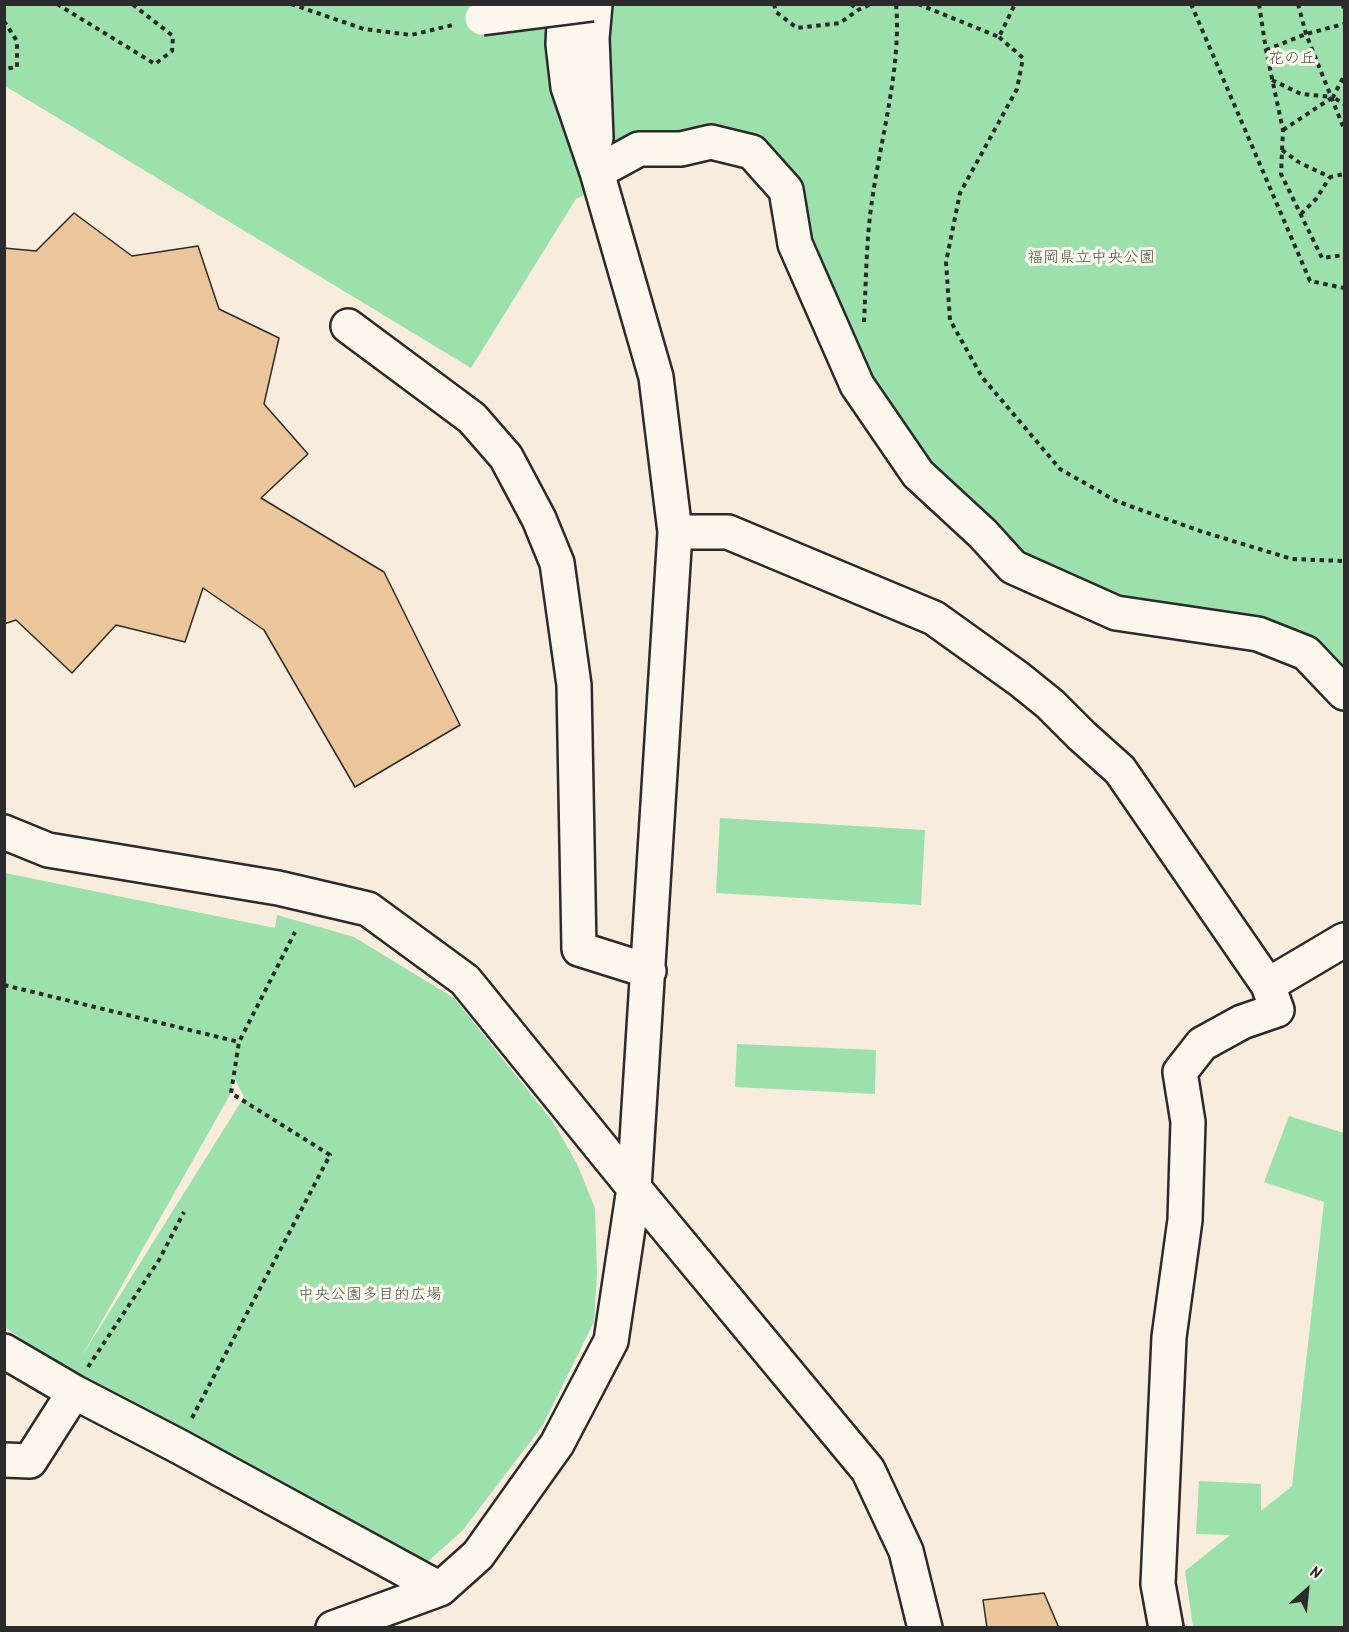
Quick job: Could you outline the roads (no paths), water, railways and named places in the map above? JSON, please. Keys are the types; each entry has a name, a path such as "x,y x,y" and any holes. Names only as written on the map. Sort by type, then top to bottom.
{"street":[{"path":"333,1628 440,1589 478,1555 557,1444 611,1341 634,1188 675,532 656,378 597,172 568,87 563,44 565,4"},
{"path":"482,18 594,4 592,38 597,172"},
{"path":"597,172 639,149 681,149 711,142 752,152 786,190 795,244 857,385 918,474 983,534 1013,567 1116,613 1258,634 1306,653 1344,693"},
{"path":"348,326 472,417 506,457 539,519 557,563 574,685 579,949 649,971"},
{"path":"675,532 728,532 934,618 1019,679 1050,704 1120,770 1268,985 1277,1010 1242,1022 1202,1044 1180,1072 1188,1122 1185,1220 1168,1349 1158,1584 1166,1628"},
{"path":"4,832 48,850 278,888 368,909 465,980 868,1470 906,1551 925,1628"},
{"path":"1268,985 1344,940"},
{"path":"4,1351 74,1392 440,1589"},
{"path":"4,1460 30,1461 74,1392"}],"park label":[{"name":"花の丘","path":"1292,60"},
{"name":"福岡県立中央公園","path":"1091,259"},
{"name":"中央公園多目的広場","path":"370,1296"}]}
